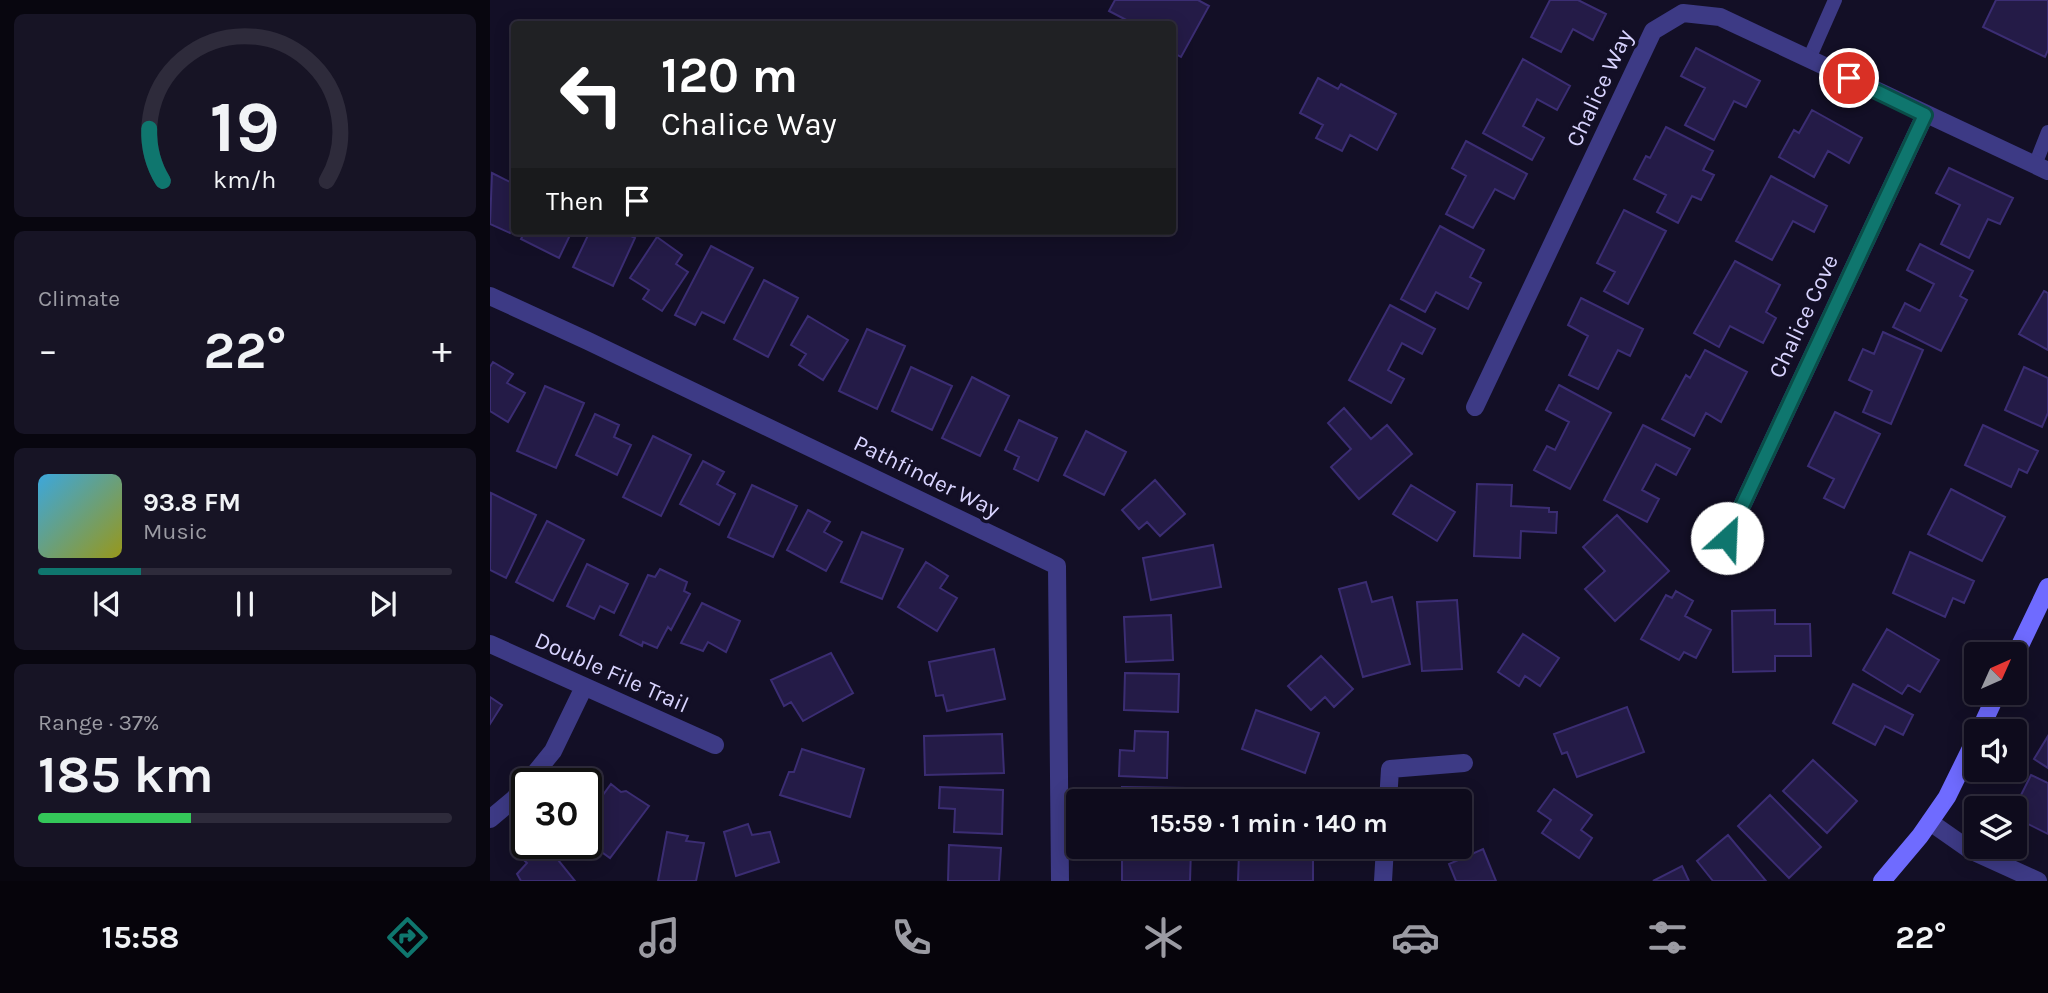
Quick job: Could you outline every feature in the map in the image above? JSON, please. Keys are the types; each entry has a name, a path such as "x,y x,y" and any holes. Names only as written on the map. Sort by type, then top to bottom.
{"street":[{"name":"Chalice Way","path":"1475,407 1653,31 1682,13 1720,17 2042,168"},
{"name":"Chalice Cove","path":"1727,538 1925,115"},
{"name":"Pathfinder Way","path":"490,296 1057,566 1060,881"},
{"path":"2022,642 2048,587"},
{"name":"Double File Trail","path":"490,644 715,745"},
{"path":"490,819 514,799 553,751 584,687"},
{"path":"1882,881 1930,822 1947,797 1964,762"},
{"path":"1389,789 1390,769 1464,763"},
{"path":"1930,822 1970,850 2038,881"},
{"path":"1383,881 1384,859"}],"lane":[{"path":"1809,59 1835,0"},
{"path":"2042,168 2048,132"}],"building":[{"path":"1115,0 1198,0 1209,6 1181,57 1176,54 1176,21 1128,21 1109,11"},
{"path":"1550,0 1578,0 1606,14 1593,40 1573,29 1561,52 1531,37"},
{"path":"1996,0 2048,0 2048,50 2045,57 1983,27"},
{"path":"1696,48 1760,81 1746,107 1734,101 1714,140 1685,125 1705,88 1681,76"},
{"path":"1523,59 1570,86 1557,110 1537,99 1523,126 1544,138 1532,160 1483,133"},
{"path":"1318,78 1338,89 1341,84 1396,114 1377,150 1350,135 1342,151 1316,138 1323,125 1300,113"},
{"path":"1812,110 1862,138 1849,163 1828,151 1814,177 1779,157 1794,130 1799,133"},
{"path":"1666,127 1713,151 1703,170 1714,175 1701,200 1692,196 1678,223 1657,212 1666,195 1634,179 1646,156 1650,158"},
{"path":"1466,141 1527,174 1514,199 1495,189 1473,228 1446,214 1466,176 1452,168"},
{"path":"1949,168 2013,198 2000,224 1988,219 1969,258 1941,244 1960,205 1936,193"},
{"path":"492,173 511,182 511,231 510,233 490,224"},
{"path":"1771,176 1827,206 1814,232 1793,221 1772,260 1736,241"},
{"path":"1624,210 1666,231 1628,304 1604,291 1615,272 1597,263"},
{"path":"1440,226 1484,250 1470,277 1481,283 1468,309 1436,292 1425,312 1401,299"},
{"path":"523,235 570,235 559,258 521,239"},
{"path":"588,235 629,235 635,238 613,286 573,267"},
{"path":"657,237 682,255 676,264 688,272 662,311 643,299 649,290 630,278"},
{"path":"1920,244 1973,271 1960,296 1967,300 1941,351 1893,327 1905,303 1920,311 1934,284 1907,270"},
{"path":"711,246 753,268 724,323 702,312 695,325 675,315"},
{"path":"1735,261 1780,285 1766,312 1776,318 1763,343 1730,326 1719,347 1694,333"},
{"path":"764,280 798,298 768,357 734,339"},
{"path":"2044,291 2048,293 2048,350 2019,334"},
{"path":"1581,298 1643,329 1630,356 1618,350 1598,389 1569,375 1588,336 1568,325"},
{"path":"1390,305 1435,329 1422,354 1402,343 1388,370 1404,379 1391,403 1349,380"},
{"path":"808,316 848,340 823,380 799,365 806,354 791,345"},
{"path":"867,329 905,346 877,409 839,391"},
{"path":"1883,332 1923,350 1891,424 1863,412 1872,391 1849,380 1863,349 1874,354"},
{"path":"1705,350 1747,372 1721,422 1706,413 1694,436 1662,419 1686,375 1690,378"},
{"path":"493,362 513,374 507,383 525,393 508,422 490,411 490,367"},
{"path":"911,367 952,386 932,430 892,411"},
{"path":"2024,367 2048,378 2048,413 2042,427 2005,410"},
{"path":"972,377 1009,396 980,456 942,438"},
{"path":"1559,385 1611,413 1570,489 1534,470 1547,446 1555,450 1569,422 1546,410"},
{"path":"545,386 584,403 556,468 517,451"},
{"path":"1344,408 1371,439 1387,425 1412,454 1359,499 1331,467 1351,449 1328,423"},
{"path":"1835,412 1880,434 1844,508 1824,498 1834,479 1808,466"},
{"path":"595,414 619,425 614,437 631,445 617,475 576,455"},
{"path":"1019,420 1057,438 1038,481 1014,469 1019,457 1005,450"},
{"path":"1643,425 1690,449 1676,475 1656,464 1642,490 1659,499 1647,522 1604,500"},
{"path":"1983,425 2038,451 2027,473 2019,469 2011,487 1965,465"},
{"path":"1086,431 1126,452 1104,495 1064,475"},
{"path":"653,436 691,455 661,516 623,497"},
{"path":"703,461 724,472 717,484 735,494 719,525 680,504"},
{"path":"1155,480 1185,514 1160,536 1147,522 1139,529 1122,510"},
{"path":"1477,484 1512,485 1511,506 1549,508 1549,512 1557,512 1556,533 1521,531 1520,558 1474,556"},
{"path":"752,485 797,506 773,557 728,537"},
{"path":"1411,485 1455,512 1437,541 1393,514"},
{"path":"1951,489 2005,517 1982,561 1928,534"},
{"path":"491,493 536,515 506,578 490,570"},
{"path":"808,510 830,522 824,532 842,542 826,571 787,550"},
{"path":"1617,515 1669,571 1615,621 1585,589 1605,571 1583,547"},
{"path":"547,521 584,540 553,601 516,582"},
{"path":"862,532 903,549 882,599 841,582"},
{"path":"1213,545 1221,587 1151,600 1143,558"},
{"path":"1910,552 1974,581 1964,603 1953,598 1945,617 1893,593"},
{"path":"926,562 948,576 940,588 957,598 937,631 898,607"},
{"path":"587,564 628,584 614,613 600,606 594,619 567,606"},
{"path":"660,569 687,582 684,591 690,594 671,630 668,627 657,648 643,642 642,646 620,635 648,575 655,577"},
{"path":"1366,582 1372,602 1392,597 1410,664 1363,677 1339,589"},
{"path":"1676,591 1693,601 1685,616 1711,630 1696,658 1684,652 1679,660 1641,639 1666,595 1672,598"},
{"path":"1457,600 1462,669 1422,671 1417,602"},
{"path":"702,603 740,621 726,652 708,642 703,651 681,643"},
{"path":"1775,610 1775,624 1810,624 1811,656 1775,656 1775,671 1733,672 1732,611"},
{"path":"1171,615 1173,660 1126,662 1124,617"},
{"path":"1887,629 1939,660 1920,692 1908,685 1902,694 1863,670"},
{"path":"1523,634 1559,658 1540,686 1525,676 1519,686 1498,672"},
{"path":"994,649 1005,699 947,711 943,695 936,696 929,662"},
{"path":"831,653 853,693 803,721 791,702 784,706 771,680"},
{"path":"1321,656 1353,689 1334,707 1325,697 1311,710 1288,686"},
{"path":"1125,673 1179,674 1178,712 1124,710"},
{"path":"1853,684 1913,715 1903,735 1885,726 1875,745 1833,723"},
{"path":"490,697 502,705 490,724"},
{"path":"1627,707 1644,752 1577,777 1567,752 1562,754 1554,734"},
{"path":"1256,710 1319,733 1305,773 1242,749"},
{"path":"1135,731 1168,732 1167,778 1119,776 1120,750 1134,751"},
{"path":"1002,734 1004,773 925,775 924,736"},
{"path":"2048,736 2048,768 2034,759"},
{"path":"802,749 864,769 850,817 780,795 789,772 794,772"},
{"path":"1813,760 1857,801 1827,833 1783,791"},
{"path":"2031,775 2048,783 2048,834 2027,824 2027,796 2020,796"},
{"path":"611,784 649,806 610,858 602,852 602,796"},
{"path":"940,787 1003,790 1002,834 954,832 955,809 939,808"},
{"path":"1122,787 1186,788 1186,789"},
{"path":"1554,789 1592,815 1581,830 1592,838 1579,858 1542,833 1551,820 1538,811"},
{"path":"1770,795 1821,847 1789,878 1738,826"},
{"path":"748,824 752,835 770,832 779,862 736,876 724,832"},
{"path":"667,832 688,836 686,841 704,843 696,881 658,881"},
{"path":"1728,835 1766,881 1713,881 1697,861"},
{"path":"949,845 1001,848 999,881 948,881"},
{"path":"1483,849 1496,881 1456,881 1449,864 1460,859 1472,859 1472,854"},
{"path":"557,859 575,881 521,881 517,874 527,863 525,861"},
{"path":"1122,859 1191,859 1190,881 1122,881"},
{"path":"1239,859 1313,859 1313,881 1238,881"},
{"path":"1682,866 1689,881 1653,881"}],"route":[{"path":"1727,538 1925,115 1849,78"}]}
